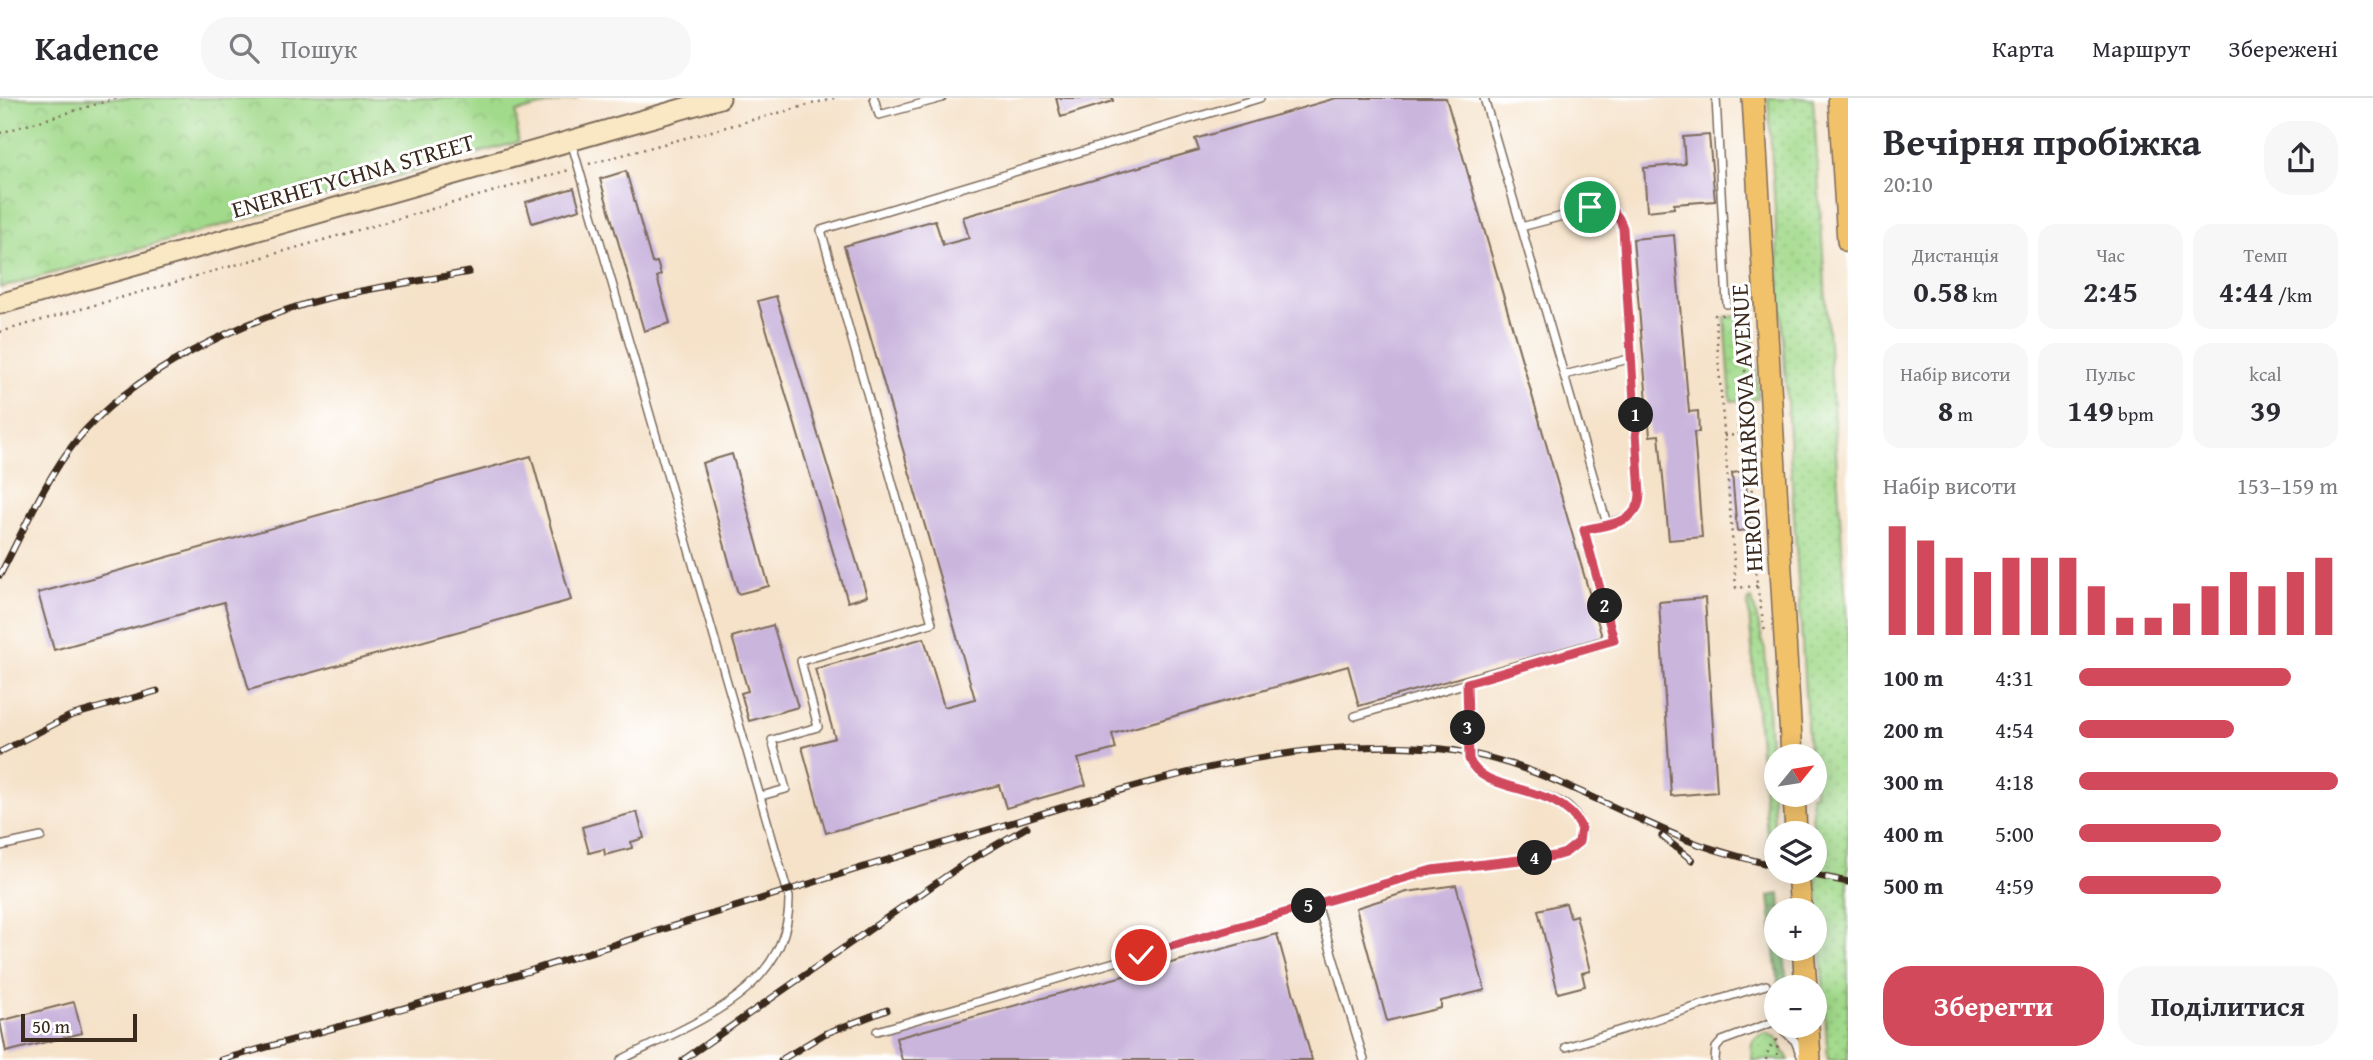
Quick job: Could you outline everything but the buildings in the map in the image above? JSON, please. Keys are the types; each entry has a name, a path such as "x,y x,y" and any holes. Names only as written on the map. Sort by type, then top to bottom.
{"main road":[{"name":"HEROIV KHARKOVA AVENUE","path":"1753,98 1791,744"},
{"path":"1839,98 1848,241"},
{"path":"1809,1038 1810,1060"}],"street":[{"name":"ENERHETYCHNA STREET","path":"0,304 720,98"}],"lane":[{"path":"874,98 880,115 942,98"},
{"path":"761,796 786,789 772,740 818,727 801,661 932,623 821,230 1260,98"},
{"path":"1483,98 1607,524"},
{"path":"1716,98 1727,304"},
{"path":"571,141 789,897 788,922 776,956 764,975 734,1000 621,1060"},
{"path":"1355,716 1614,640 1584,530 1632,516 1639,506 1633,358 1624,235 1616,213 1595,206 1521,228"},
{"path":"1564,376 1633,358"},
{"path":"877,1031 1432,870 1565,853 1579,842 1581,827 1562,803 1489,778 1475,770 1469,759 1467,683"},
{"path":"0,846 41,837"},
{"path":"1317,904 1364,1060"},
{"path":"1566,1047 1764,986"},
{"path":"1715,1060 1719,1043 1764,1027"},
{"path":"1792,1038 1803,1060"}],"path":[{"path":"0,133 117,98"},
{"path":"0,332 578,167 834,98"},
{"path":"1745,289 1742,313 1757,586 1766,637"},
{"path":"1742,313 1715,315 1736,587 1757,586"},
{"path":"1737,424 1738,435"},
{"path":"1723,436 1749,435"},
{"path":"1766,1060 1769,1048 1777,1040 1778,1060"}],"green space":[{"path":"0,98 577,98 516,112 518,142 0,288"},
{"path":"1768,98 1813,98 1848,638 1848,1060 1828,1060 1827,975 1823,975 1822,961 1827,961 1827,898 1818,898 1817,884 1827,884 1827,821 1813,821 1812,807 1827,807 1827,744 1808,744"},
{"path":"1752,315 1758,399 1731,401 1725,317"},
{"path":"1752,599 1765,650 1770,744 1764,744 1764,798 1748,600"},
{"path":"1765,807 1773,807 1774,821 1766,821"},
{"path":"1780,894 1780,898 1769,898"},
{"path":"1776,961 1785,961 1786,975 1778,975"},
{"path":"1764,1034 1764,1038 1777,1038 1789,1060 1752,1060 1752,1043 1756,1037"}],"railway":[{"path":"0,575 44,489 76,441 99,416 157,371 225,335 295,307 345,294 469,272"},
{"path":"0,752 70,716 157,691"},
{"path":"221,1060 488,983 1130,788 1190,772 1310,751 1370,746 1431,748 1499,761 1564,784 1690,841 1764,863"},
{"path":"683,1060 965,863 1027,827"},
{"path":"1662,836 1692,860"},
{"path":"1827,878 1848,882"},
{"path":"781,1060 824,1034 887,1010"}],"route":[{"path":"1141,955 1432,870 1555,856 1565,853 1579,842 1581,827 1571,810 1562,803 1489,778 1471,765 1467,683 1614,640 1584,530 1628,518 1636,514 1639,506 1633,358 1623,228 1611,209 1590,207"}]}
